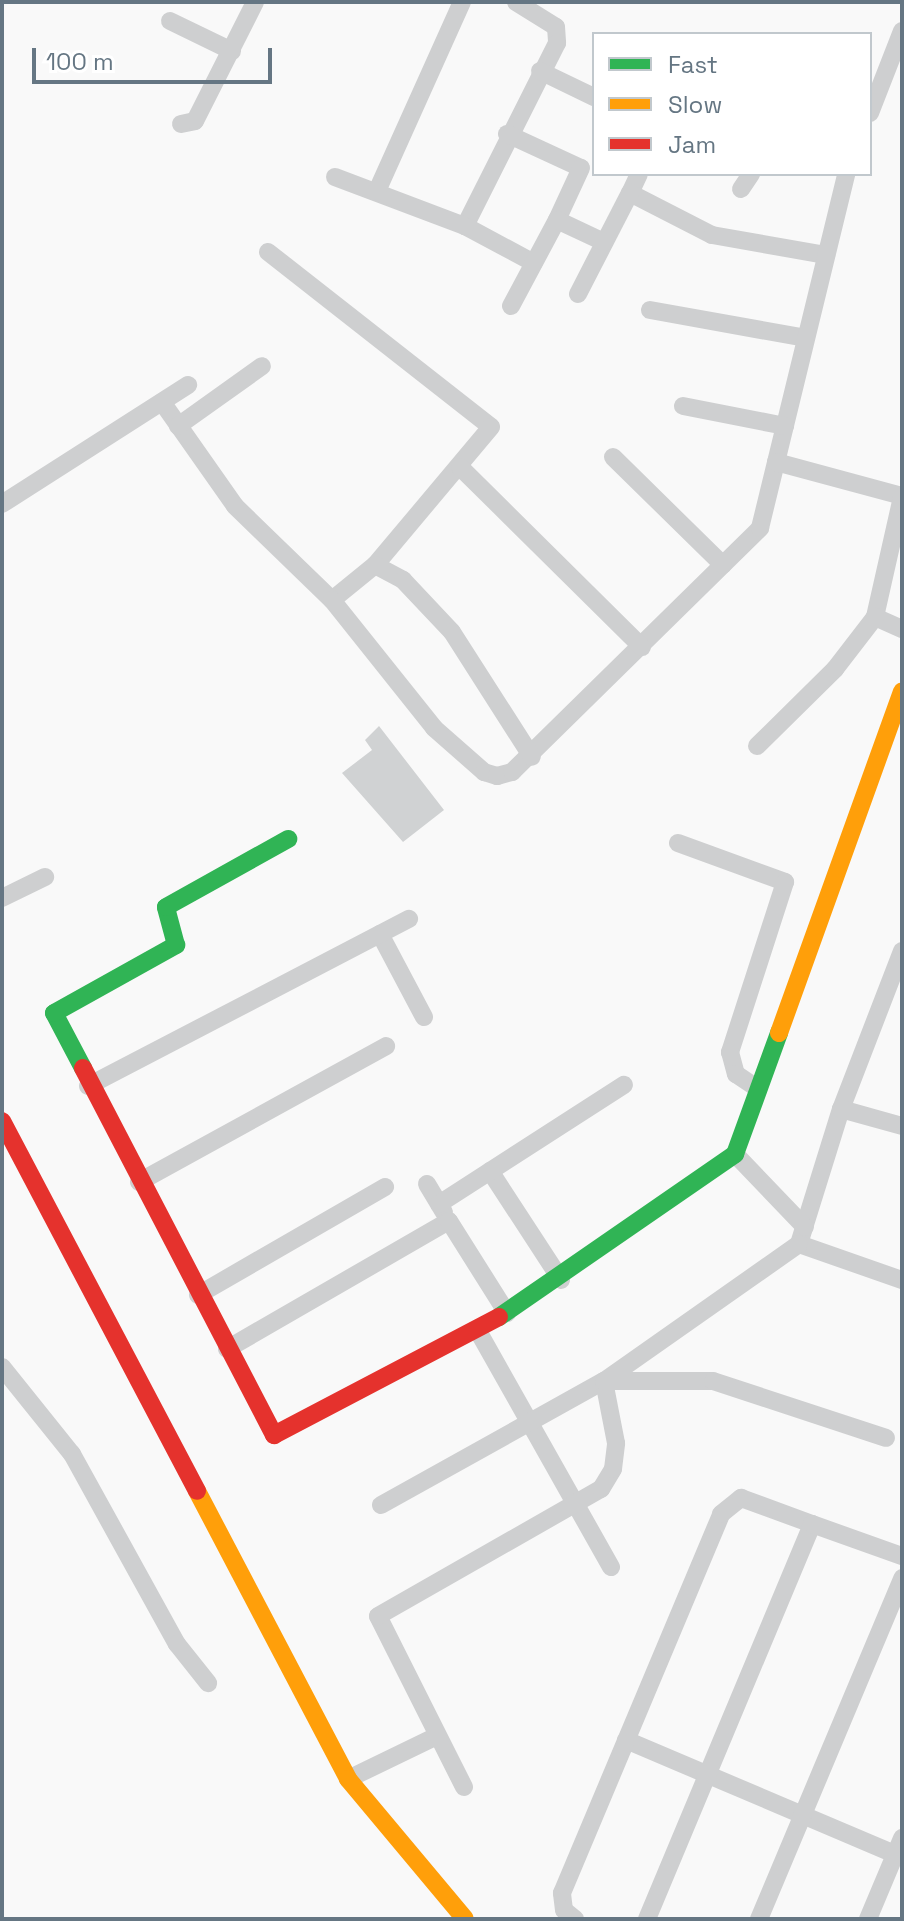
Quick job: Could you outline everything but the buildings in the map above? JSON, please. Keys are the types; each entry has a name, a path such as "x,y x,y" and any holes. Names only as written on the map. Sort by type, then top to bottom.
{"street":[{"path":"181,124 195,121 255,2"},
{"path":"377,191 462,2"},
{"path":"465,226 507,134 557,43 556,27 516,2"},
{"path":"170,21 232,51"},
{"path":"872,108 902,31"},
{"path":"540,71 592,96"},
{"path":"507,134 581,168 511,306"},
{"path":"578,294 638,176"},
{"path":"162,402 235,506 332,600 467,762 497,776 532,757 760,528 846,176"},
{"path":"335,177 465,226 534,263"},
{"path":"630,193 712,235 826,255"},
{"path":"557,220 604,242"},
{"path":"268,252 491,427 375,565 332,600"},
{"path":"650,310 806,338"},
{"path":"178,426 262,366"},
{"path":"2,504 188,385"},
{"path":"683,406 785,426"},
{"path":"613,457 723,565"},
{"path":"757,746 835,669 875,617 902,496 776,462"},
{"path":"460,467 642,647"},
{"path":"375,565 403,580 452,632 532,757"},
{"path":"875,617 902,629"},
{"path":"288,839 166,907 176,945 54,1013 88,1086 274,1435 478,1331 561,1280 735,1154 902,691"},
{"path":"678,843 785,882 730,1052 736,1074 758,1089"},
{"path":"2,898 45,877"},
{"path":"88,1086 409,919"},
{"path":"380,934 424,1017"},
{"path":"381,1505 604,1381 802,1236 841,1109 902,951"},
{"path":"139,1182 386,1046"},
{"path":"439,1204 624,1085"},
{"path":"841,1109 902,1126"},
{"path":"2,1121 348,1779 457,1917"},
{"path":"735,1154 802,1236 902,1280"},
{"path":"490,1171 561,1280"},
{"path":"427,1184 507,1313"},
{"path":"198,1295 385,1187"},
{"path":"227,1349 449,1221"},
{"path":"478,1331 611,1567"},
{"path":"2,1367 72,1454 177,1644 208,1683"},
{"path":"604,1381 713,1381 886,1438"},
{"path":"464,1787 380,1626 382,1609 575,1506 601,1489 613,1469 616,1443 604,1381"},
{"path":"575,1919 564,1910 562,1893 721,1514 731,1501 741,1498 902,1556"},
{"path":"647,1919 812,1524"},
{"path":"759,1919 902,1578"},
{"path":"348,1779 437,1736"},
{"path":"626,1740 803,1814 899,1846 868,1919"}],"traffic: fast":[{"path":"83,1068 54,1013 176,945 166,907 288,839"},
{"path":"499,1317 735,1154 779,1033"}],"traffic: slow":[{"path":"779,1033 902,691"},
{"path":"197,1491 348,1779 465,1919"}],"traffic: jam":[{"path":"83,1068 274,1435 499,1317"},
{"path":"2,1121 197,1491"}]}
